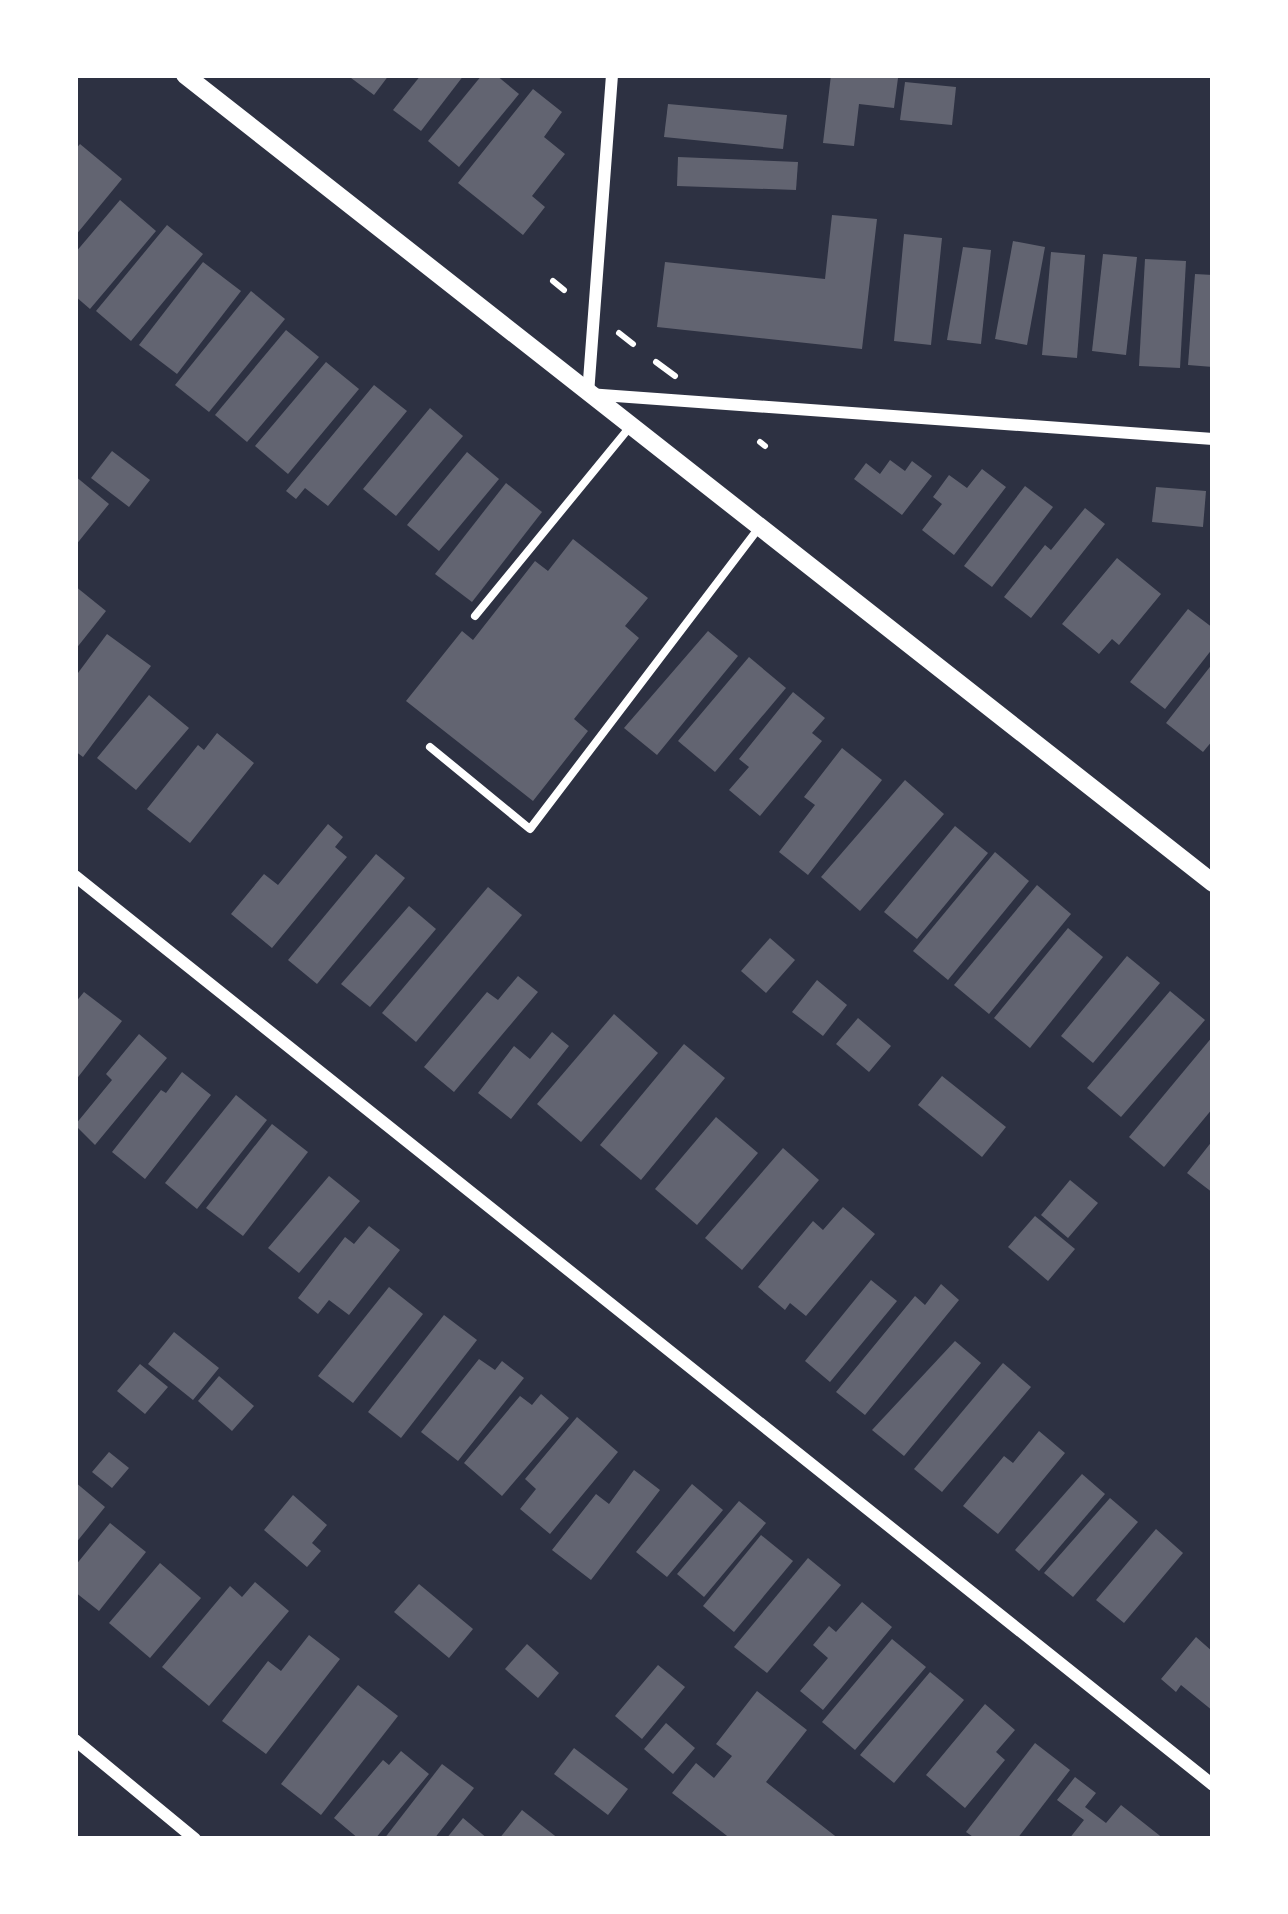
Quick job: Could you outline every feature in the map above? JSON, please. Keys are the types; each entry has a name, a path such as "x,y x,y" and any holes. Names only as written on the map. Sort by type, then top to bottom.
{"street":[{"path":"185,75 1213,883"},
{"path":"588,394 612,75"},
{"path":"588,394 1213,440"},
{"path":"75,876 1213,1785"},
{"path":"75,1740 195,1839"}],"lane":[{"path":"475,616 630,427"},
{"path":"430,747 530,829 759,528"}],"path":[{"path":"553,281 563,290"},
{"path":"620,333 633,344"},
{"path":"656,362 675,376"}],"building":[{"path":"347,75 389,75 374,95"},
{"path":"421,75 464,75 421,131 393,110"},
{"path":"482,75 496,75 519,94 459,167 428,141"},
{"path":"831,75 898,78 894,108 859,104 854,146 823,143"},
{"path":"905,82 956,87 952,125 900,120"},
{"path":"533,89 562,112 544,137 565,154 532,196 545,207 523,235 458,183"},
{"path":"668,104 787,115 783,149 664,137"},
{"path":"80,144 122,179 75,236 75,150"},
{"path":"678,157 798,162 796,190 677,186"},
{"path":"120,200 156,231 90,309 75,296 75,253"},
{"path":"832,215 877,219 862,349 657,327 665,262 825,279"},
{"path":"167,225 203,254 131,341 96,311"},
{"path":"904,234 942,238 931,345 894,341"},
{"path":"1013,241 1045,247 1027,345 995,339"},
{"path":"963,247 991,250 981,344 947,340"},
{"path":"1051,252 1085,255 1077,358 1042,355"},
{"path":"1103,254 1137,257 1126,355 1092,351"},
{"path":"1145,259 1186,261 1180,368 1139,366"},
{"path":"203,262 241,291 177,374 139,345"},
{"path":"1195,274 1213,275 1213,367 1188,365"},
{"path":"251,291 285,319 209,412 175,385"},
{"path":"286,330 319,357 247,442 215,415"},
{"path":"326,362 359,389 288,474 255,446"},
{"path":"374,385 407,411 328,506 305,488 296,499 286,491"},
{"path":"430,408 463,436 396,516 363,489"},
{"path":"112,451 150,480 129,507 91,478"},
{"path":"467,452 499,479 439,551 407,525"},
{"path":"890,460 905,471 912,461 932,476 902,515 854,479 866,463 880,474"},
{"path":"982,469 1006,487 954,555 922,530 942,504 933,497 949,475 967,488"},
{"path":"75,476 109,504 75,546"},
{"path":"506,483 542,512 472,602 435,574"},
{"path":"1025,486 1053,507 992,587 964,566"},
{"path":"1156,487 1206,491 1203,527 1152,522"},
{"path":"1085,508 1105,524 1031,618 1004,597 1045,545 1051,550"},
{"path":"573,539 648,598 625,626 639,638 574,719 588,731 533,801 406,701 462,631 473,640 535,561 548,571"},
{"path":"1117,558 1161,594 1119,645 1112,639 1099,654 1062,624"},
{"path":"75,586 106,611 75,650"},
{"path":"1188,609 1213,628 1213,648 1165,709 1130,682"},
{"path":"708,631 738,656 657,755 624,728"},
{"path":"107,634 151,666 83,757 75,751 75,677"},
{"path":"749,657 786,688 715,772 678,741"},
{"path":"1213,663 1213,740 1203,752 1166,723"},
{"path":"793,692 825,718 812,733 822,741 760,816 729,790 749,767 739,759"},
{"path":"149,695 189,728 136,790 97,758"},
{"path":"217,733 254,763 190,843 147,809 198,745 204,750"},
{"path":"842,748 882,780 808,875 779,852 815,805 804,797"},
{"path":"905,780 944,814 860,911 821,877"},
{"path":"328,824 343,837 335,847 347,857 272,948 231,914 264,874 278,885"},
{"path":"955,826 988,853 917,939 884,912"},
{"path":"995,852 1029,881 948,980 913,951"},
{"path":"376,854 405,878 317,984 288,960"},
{"path":"1037,885 1071,914 989,1014 954,985"},
{"path":"488,887 522,915 416,1042 382,1013"},
{"path":"409,906 436,929 370,1007 341,984"},
{"path":"1068,928 1103,957 1030,1048 994,1018"},
{"path":"770,938 795,960 766,993 741,971"},
{"path":"1127,956 1160,983 1093,1063 1061,1036"},
{"path":"518,976 538,992 454,1092 424,1067 487,992 498,1000"},
{"path":"817,980 847,1005 823,1036 792,1012"},
{"path":"1170,991 1205,1020 1121,1117 1087,1088"},
{"path":"84,992 122,1021 75,1081 75,1003"},
{"path":"614,1014 658,1053 581,1142 537,1104"},
{"path":"858,1018 891,1046 869,1072 836,1044"},
{"path":"552,1032 569,1046 511,1119 478,1093 514,1046 530,1059"},
{"path":"139,1034 167,1058 95,1145 75,1125 112,1080 106,1074"},
{"path":"1213,1036 1213,1108 1164,1167 1129,1137"},
{"path":"684,1044 725,1078 641,1180 600,1145"},
{"path":"182,1072 211,1095 145,1179 112,1152 161,1090 166,1093"},
{"path":"942,1076 1006,1127 982,1157 918,1105"},
{"path":"236,1095 267,1120 197,1209 165,1183"},
{"path":"716,1117 758,1153 697,1225 655,1189"},
{"path":"272,1124 308,1152 243,1236 206,1208"},
{"path":"1213,1140 1213,1193 1187,1173"},
{"path":"783,1148 819,1180 742,1270 705,1238"},
{"path":"329,1176 360,1201 299,1273 268,1248"},
{"path":"1070,1180 1098,1203 1068,1238 1041,1215"},
{"path":"843,1207 875,1234 806,1316 790,1303 785,1310 758,1287 813,1221 823,1230"},
{"path":"1035,1216 1075,1249 1048,1281 1008,1247"},
{"path":"369,1226 400,1250 349,1315 329,1300 318,1314 298,1298 345,1237 354,1244"},
{"path":"871,1280 897,1301 830,1382 805,1361"},
{"path":"941,1284 959,1300 865,1415 836,1392 915,1296 925,1305"},
{"path":"389,1287 423,1314 353,1403 318,1376"},
{"path":"444,1315 477,1340 401,1438 368,1412"},
{"path":"174,1332 219,1368 193,1400 148,1364"},
{"path":"955,1341 981,1363 904,1456 872,1430"},
{"path":"479,1359 495,1370 502,1361 524,1378 458,1461 421,1432"},
{"path":"1003,1363 1031,1387 942,1492 914,1469"},
{"path":"140,1364 168,1387 145,1414 117,1391"},
{"path":"219,1376 254,1406 232,1431 198,1401"},
{"path":"541,1394 569,1418 502,1496 464,1463 520,1396 532,1405"},
{"path":"577,1417 618,1452 550,1534 520,1509 536,1489 525,1479"},
{"path":"1039,1431 1065,1453 998,1534 963,1506 1004,1456 1013,1463"},
{"path":"109,1452 129,1468 112,1488 92,1472"},
{"path":"634,1470 660,1490 591,1580 552,1550 596,1494 609,1504"},
{"path":"1082,1474 1105,1494 1039,1571 1015,1550"},
{"path":"75,1482 105,1507 75,1544"},
{"path":"692,1484 723,1510 667,1577 636,1552"},
{"path":"293,1495 327,1525 312,1543 321,1551 307,1567 264,1530"},
{"path":"1110,1498 1138,1522 1073,1597 1044,1573"},
{"path":"739,1501 766,1523 704,1597 677,1574"},
{"path":"110,1523 146,1552 99,1611 75,1592 75,1566"},
{"path":"1156,1529 1183,1553 1124,1623 1096,1600"},
{"path":"761,1535 793,1561 734,1632 703,1606"},
{"path":"808,1558 841,1585 767,1673 734,1647"},
{"path":"160,1563 201,1598 150,1658 109,1623"},
{"path":"255,1582 289,1611 209,1706 162,1667 230,1586 242,1597"},
{"path":"419,1584 473,1629 449,1658 394,1612"},
{"path":"862,1602 892,1627 823,1710 800,1691 828,1658 813,1645 829,1626 836,1632"},
{"path":"309,1635 340,1659 266,1754 222,1721 268,1661 281,1671"},
{"path":"1196,1637 1213,1652 1213,1711 1181,1685 1176,1692 1161,1679"},
{"path":"892,1639 926,1667 855,1750 822,1722"},
{"path":"527,1644 559,1673 538,1698 505,1669"},
{"path":"658,1665 685,1687 642,1739 615,1716"},
{"path":"930,1672 964,1700 894,1783 860,1755"},
{"path":"358,1685 398,1716 321,1815 281,1784"},
{"path":"757,1691 807,1730 766,1782 839,1839 731,1839 672,1793 696,1763 714,1778 732,1756 716,1744"},
{"path":"985,1704 1015,1730 996,1752 1005,1760 965,1808 926,1775"},
{"path":"666,1723 695,1748 673,1774 644,1749"},
{"path":"1035,1743 1070,1770 1017,1839 976,1839 966,1832"},
{"path":"574,1748 628,1789 608,1815 554,1774"},
{"path":"401,1751 429,1774 375,1839 359,1839 334,1818 383,1760 389,1765"},
{"path":"442,1764 474,1788 434,1839 384,1839"},
{"path":"1075,1777 1096,1793 1085,1807 1106,1823 1121,1805 1164,1839 1069,1839 1084,1820 1057,1800"},
{"path":"522,1810 559,1839 499,1839"},
{"path":"463,1818 488,1839 446,1839"}]}
